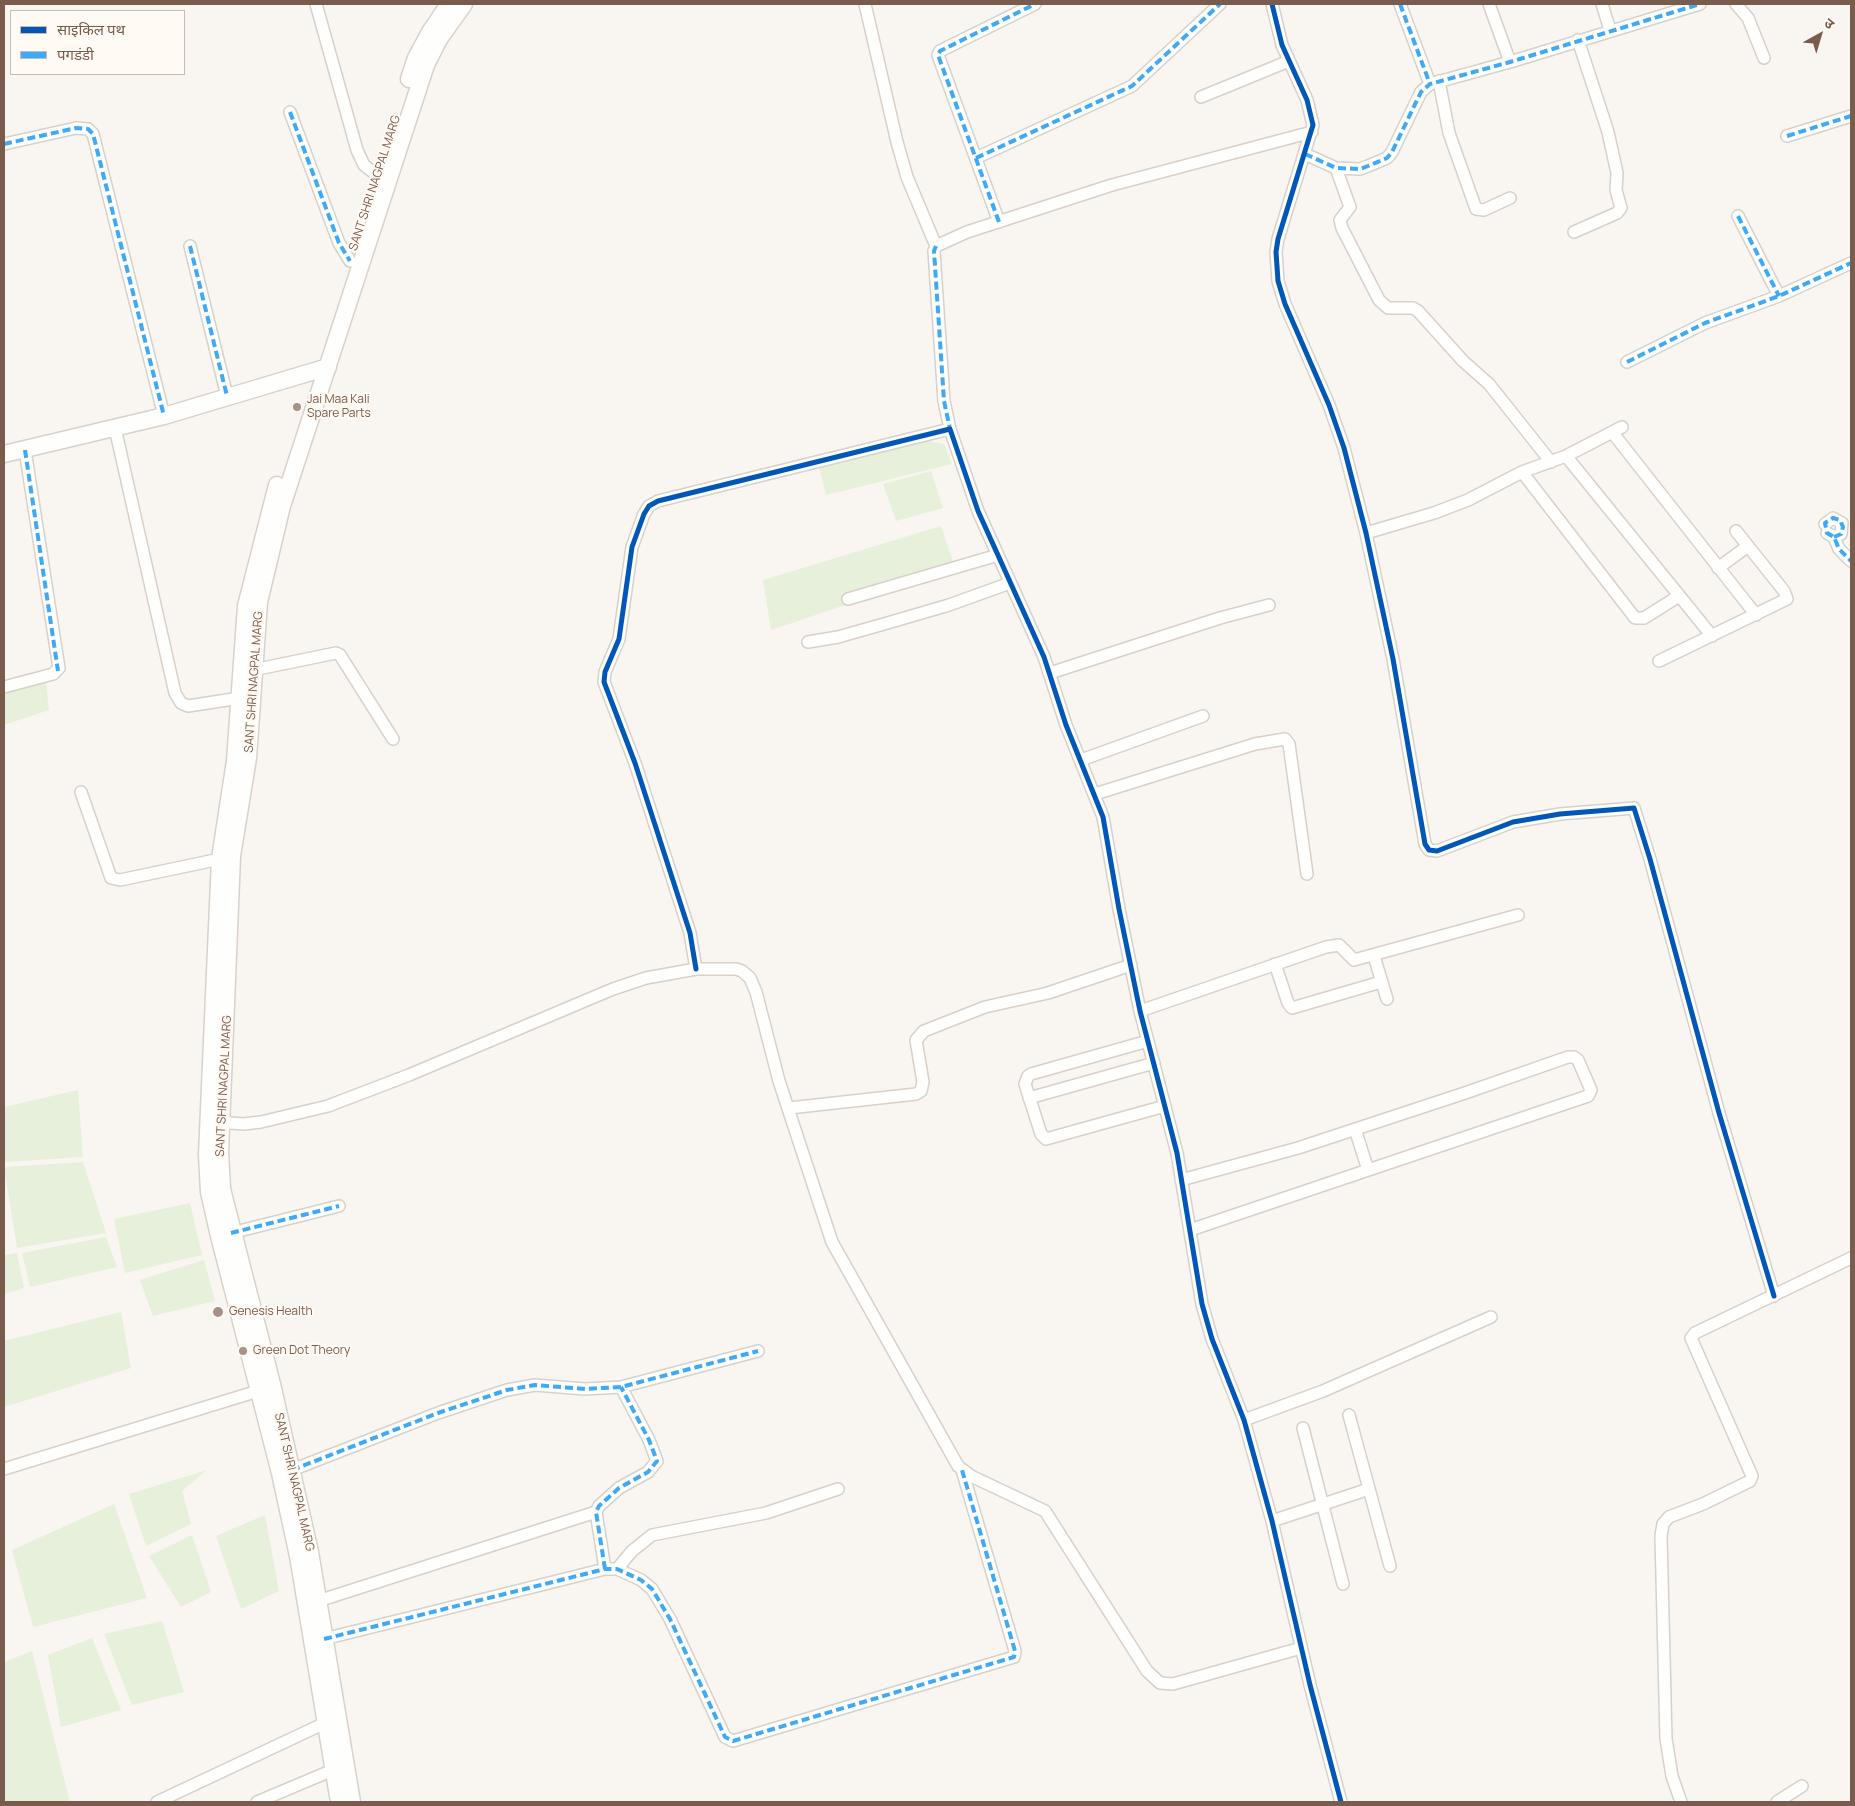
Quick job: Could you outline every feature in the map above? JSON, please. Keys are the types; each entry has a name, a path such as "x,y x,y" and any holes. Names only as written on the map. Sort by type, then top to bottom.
{"street":[{"path":"316,4 357,150 364,165 378,176"},
{"name":"SANT SHRI NAGPAL MARG","path":"322,368 350,261 416,58 449,4"},
{"name":"SANT SHRI NAGPAL MARG","path":"352,1802 310,1552 292,1470 261,1383 209,1192 207,1155 215,1122 232,856 248,758 246,606 270,509 322,368 426,65 439,39 464,4"},
{"path":"865,4 899,151 921,213 936,246 934,250 944,401 950,429 978,511 1025,613 1050,673 1066,724 1095,794 1107,831 1119,909 1140,1012 1177,1153 1206,1320 1244,1420 1272,1520 1302,1648 1342,1802"},
{"path":"999,222 957,112 938,53 1035,4"},
{"path":"976,158 1132,86 1220,4"},
{"path":"1272,4 1288,61 1308,100 1312,116 1312,132 1278,239 1277,275 1285,304 1341,437 1366,533 1393,659 1425,844 1429,850 1437,851 1521,820 1560,814 1634,808 1653,868 1719,1113 1774,1296"},
{"path":"1400,4 1434,82 1448,133 1476,209 1484,210 1510,198"},
{"path":"1489,4 1510,62"},
{"path":"1602,4 1610,30"},
{"path":"1305,154 1336,168 1360,169 1387,158 1392,152 1421,92 1434,82 1510,62 1700,4"},
{"path":"1736,4 1748,18 1764,58"},
{"path":"1574,232 1617,213 1621,208 1616,190 1617,173 1608,132 1578,40"},
{"path":"1201,97 1288,61"},
{"path":"290,112 339,243 350,261"},
{"path":"1787,136 1851,116"},
{"path":"4,144 76,128 88,129 93,134 164,416"},
{"path":"936,246 967,232 1112,185 1312,132"},
{"path":"1336,168 1350,207 1340,220 1342,228 1379,300 1388,308 1413,308 1418,311 1459,357 1489,384 1551,462"},
{"path":"1738,216 1779,296"},
{"path":"190,246 227,396"},
{"path":"1627,362 1705,323 1779,296 1851,263"},
{"path":"4,454 164,416 322,368"},
{"path":"115,428 175,693 181,703 188,706 240,698"},
{"path":"696,969 690,933 635,763 604,682 605,672 619,639 632,547 644,514 649,506 658,501 950,429"},
{"path":"1366,533 1434,513 1468,500 1522,472 1566,456 1617,429 1718,568 1756,616"},
{"path":"4,687 56,673 59,668 25,450"},
{"path":"1566,456 1712,636"},
{"path":"1522,472 1635,618 1644,618 1679,596"},
{"path":"1659,661 1756,616 1784,602 1788,597 1736,530"},
{"path":"1829,531 1839,548 1851,561"},
{"path":"1718,568 1748,546"},
{"path":"848,599 998,555"},
{"path":"808,642 838,637 884,624 949,605 1010,583"},
{"path":"1050,673 1220,618 1269,605"},
{"path":"248,671 336,653 340,655 393,739"},
{"name":"SANT SHRI NAGPAL MARG","path":"248,671 240,698 235,761 220,859 215,1122 220,1152 222,1190 298,1556 339,1802"},
{"path":"1081,760 1204,716"},
{"path":"1095,794 1255,744 1285,739 1289,744 1307,874"},
{"path":"81,792 111,878 120,880 220,859"},
{"path":"1140,1012 1275,964 1336,945 1342,946 1349,957 1354,960 1518,915"},
{"path":"1374,956 1387,999"},
{"path":"1275,964 1288,1003 1292,1008 1382,982"},
{"path":"789,1108 916,1094 921,1091 923,1082 916,1040 924,1031 985,1007 1048,993 1130,965"},
{"path":"215,1122 261,1122 328,1106 409,1076 613,989 646,978 696,969 736,969 750,978 756,992 789,1108 832,1242 914,1390 962,1470 1045,1511 1147,1671 1160,1683 1173,1684 1302,1648"},
{"path":"1148,1041 1031,1074 1028,1076 1025,1084 1042,1136 1046,1138 1165,1106"},
{"path":"1181,1180 1298,1148 1568,1057 1574,1057 1578,1060 1591,1090 1588,1096 1190,1230"},
{"path":"1030,1098 1154,1063"},
{"path":"1355,1129 1368,1170"},
{"path":"231,1234 339,1206"},
{"path":"1681,1802 1672,1776 1666,1739 1661,1536 1664,1524 1669,1517 1703,1504 1750,1481 1752,1476 1691,1338 1695,1333 1851,1258"},
{"path":"1244,1420 1323,1391 1491,1317"},
{"path":"292,1470 438,1413 507,1390 535,1385 595,1389 621,1387 758,1350"},
{"path":"4,1469 261,1383"},
{"path":"318,1601 596,1512 603,1501 610,1495 648,1472 657,1461 649,1440 621,1387"},
{"path":"1349,1415 1390,1566"},
{"path":"1303,1428 1343,1584"},
{"path":"324,1638 605,1569 617,1569 633,1575 652,1589 670,1618 725,1737 733,1741 1014,1657 1015,1651 962,1470"},
{"path":"617,1569 632,1551 652,1535 766,1513 838,1489"},
{"path":"1272,1520 1369,1489"},
{"path":"596,1512 605,1569"},
{"path":"157,1802 325,1723"},
{"path":"257,1802 334,1770"},
{"path":"1777,1802 1802,1786"}],"green space":[{"path":"928,441 944,444 952,464 826,495 818,464 910,442"},
{"path":"931,471 943,508 896,521 883,484"},
{"path":"941,526 955,568 771,630 763,580"},
{"path":"46,683 49,710 4,725 4,693"},
{"path":"78,1090 83,1157 4,1162 4,1107"},
{"path":"83,1162 106,1233 17,1248 4,1167"},
{"path":"190,1203 202,1255 125,1273 114,1219"},
{"path":"106,1237 117,1267 30,1287 22,1253"},
{"path":"17,1253 24,1288 4,1294 4,1255"},
{"path":"204,1260 215,1301 153,1316 140,1280"},
{"path":"121,1312 131,1368 4,1407 4,1341"},
{"path":"207,1470 182,1491 191,1524 146,1546 129,1494"},
{"path":"114,1504 147,1598 33,1627 12,1550"},
{"path":"265,1515 279,1591 241,1609 216,1536"},
{"path":"192,1535 211,1592 181,1607 149,1556"},
{"path":"162,1621 184,1692 132,1705 104,1634"},
{"path":"92,1638 121,1710 61,1727 48,1655"},
{"path":"32,1651 70,1802 4,1802 4,1662"}],"marked path":[{"path":"999,222 938,55 940,51 1035,4"},
{"path":"976,158 1132,86 1220,4"},
{"path":"1400,4 1430,84"},
{"path":"1305,154 1336,168 1360,169 1368,166 1387,158 1392,152 1421,92 1430,84 1510,62 1700,4"},
{"path":"290,112 339,243 350,261"},
{"path":"1787,136 1851,116"},
{"path":"4,144 76,128 88,129 93,134 164,416"},
{"path":"1738,216 1779,296"},
{"path":"190,246 227,396"},
{"path":"936,246 934,251 944,401 950,429"},
{"path":"1627,362 1705,323 1779,296 1851,263"},
{"path":"25,450 58,671"},
{"path":"1834,537 1841,534 1843,527 1840,520 1833,518 1825,523 1827,533 1834,537 1839,549 1851,561"},
{"path":"231,1233 339,1206"},
{"path":"292,1470 438,1413 507,1390 535,1385 585,1389 621,1387 758,1351"},
{"path":"605,1569 596,1512 599,1506 619,1488 648,1472 657,1461 649,1440 621,1387"},
{"path":"324,1639 605,1569 617,1569 641,1580 652,1589 670,1619 725,1737 733,1741 1014,1657 1015,1651 962,1470"}],"cycle path":[{"path":"1272,4 1282,45 1307,100 1313,125 1278,239 1276,252 1278,281 1285,304 1329,405 1344,448 1366,533 1393,659 1425,844 1429,850 1437,851 1513,822 1560,814 1634,808 1650,859 1719,1113 1774,1296"},
{"path":"696,969 690,933 635,763 604,682 605,672 619,639 632,547 644,514 649,506 658,501 950,429 978,511 1044,657 1066,725 1103,817 1119,909 1140,1011 1177,1153 1202,1304 1212,1339 1244,1420 1272,1521 1310,1685 1341,1802"}],"place":[{"name":"Jai Maa Kali Spare Parts","path":"297,407"},
{"name":"Genesis Health","path":"218,1312"},
{"name":"Green Dot Theory","path":"243,1351"}]}
